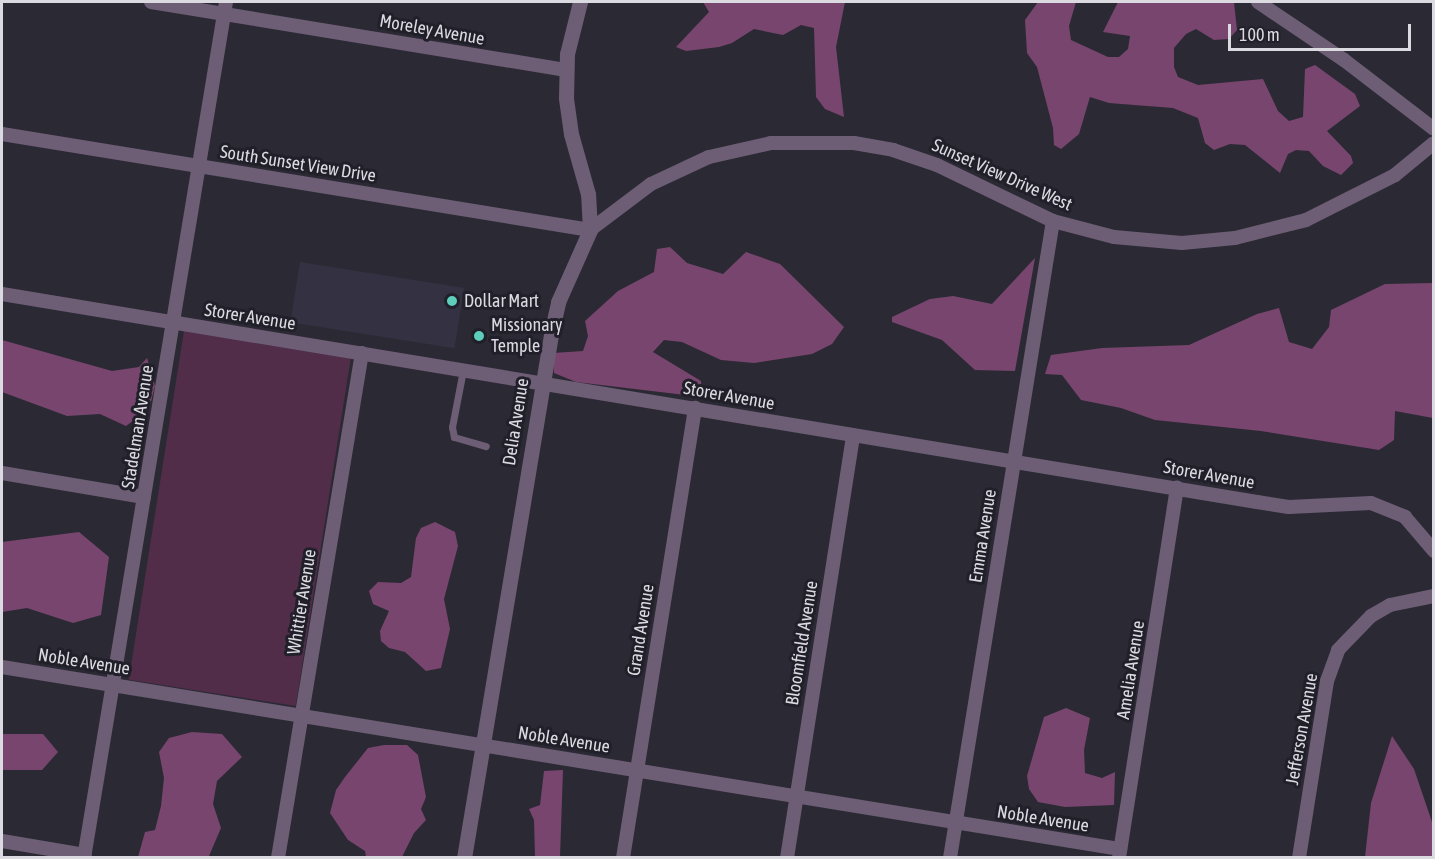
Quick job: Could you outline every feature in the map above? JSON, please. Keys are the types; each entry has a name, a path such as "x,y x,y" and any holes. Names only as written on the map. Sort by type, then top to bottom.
{"street":[{"name":"Moreley Avenue","path":"150,2 225,7 567,70"},
{"name":"Delia Avenue","path":"464,858 542,383 558,302 590,230 588,194 568,114 567,70 580,2"},
{"path":"1258,2 1344,60 1434,129"},
{"name":"Stadelman Avenue","path":"84,856 225,7"},
{"name":"South Sunset View Drive","path":"2,134 590,230"},
{"name":"Sunset View Drive West","path":"590,230 651,184 690,164 738,148 806,140 854,143 905,153 961,175 1053,221 1094,233 1151,242 1212,242 1261,233 1306,220 1370,190 1409,164 1434,142"},
{"name":"Emma Avenue","path":"950,858 1053,221"},
{"name":"Storer Avenue","path":"2,294 1288,507 1357,502 1379,505 1414,525 1434,551"},
{"name":"Whittier Avenue","path":"278,858 362,353"},
{"name":"Grand Avenue","path":"623,858 695,408"},
{"name":"Bloomfield Avenue","path":"787,858 853,435"},
{"path":"2,473 144,497"},
{"name":"Amelia Avenue","path":"1120,853 1178,488"},
{"name":"Jefferson Avenue","path":"1299,858 1327,681 1338,650 1371,615 1405,601 1434,596"},
{"name":"Noble Avenue","path":"2,667 796,796 1120,853"},
{"path":"2,841 84,856"}],"lane":[{"path":"463,370 452,427 454,436 486,446"}],"shaded area":[{"path":"703,2 845,2 836,47 844,117 825,109 816,97 814,28 801,25 783,35 754,29 732,43 719,47 686,51 676,47 709,12"},
{"path":"1038,2 1076,2 1069,26 1071,40 1108,57 1119,57 1128,49 1130,36 1103,32 1118,2 1234,2 1237,30 1229,39 1214,40 1196,29 1186,34 1174,48 1174,67 1178,77 1198,85 1263,79 1278,111 1289,121 1303,117 1305,69 1315,65 1355,94 1360,106 1327,131 1351,156 1353,163 1341,175 1323,166 1309,151 1296,150 1288,154 1280,173 1245,145 1230,144 1214,150 1205,143 1198,118 1173,108 1109,103 1090,97 1079,134 1061,149 1054,145 1053,128 1037,67 1027,53 1025,20"},
{"path":"670,247 687,263 723,274 746,252 780,264 844,327 832,344 812,354 754,363 721,360 682,342 664,340 653,352 701,381 702,397 576,382 554,373 553,353 583,351 588,336 585,321 618,291 654,272 657,249"},
{"path":"1035,258 1015,371 975,370 942,340 892,322 892,317 930,299 953,296 992,304"},
{"path":"300,262 464,288 454,348 290,322"},
{"path":"1433,283 1433,418 1395,411 1394,440 1379,450 1261,431 1155,420 1121,408 1081,400 1062,375 1045,374 1051,355 1102,348 1189,345 1257,314 1279,308 1289,342 1312,349 1329,327 1331,310 1385,284"},
{"path":"184,331 351,357 296,706 129,680"},
{"path":"2,340 112,371 139,367 147,358 155,386 149,409 126,426 100,414 67,416 2,392"},
{"path":"435,522 455,532 458,546 444,599 450,629 441,668 426,671 405,652 389,648 381,641 380,631 389,611 373,604 369,591 378,582 401,583 411,577 416,538 421,528"},
{"path":"79,532 109,557 101,615 73,623 27,608 2,612 2,542"},
{"path":"1066,708 1090,718 1084,750 1085,773 1102,778 1115,772 1114,805 1065,807 1038,802 1029,789 1027,776 1044,717"},
{"path":"192,732 222,734 242,757 217,781 213,804 221,828 209,856 138,857 145,832 155,830 161,806 164,778 159,752 169,738"},
{"path":"2,734 43,734 58,752 42,770 2,770"},
{"path":"1392,736 1414,769 1433,825 1433,857 1365,857 1371,803"},
{"path":"407,745 418,755 426,797 421,809 426,820 414,833 402,857 366,857 365,851 348,840 330,813 336,790 368,748"},
{"path":"563,770 560,857 535,857 534,820 529,809 540,805 544,771"}],"place":[{"name":"Dollar Mart","path":"452,301"},
{"name":"Missionary Temple","path":"479,336"}]}
